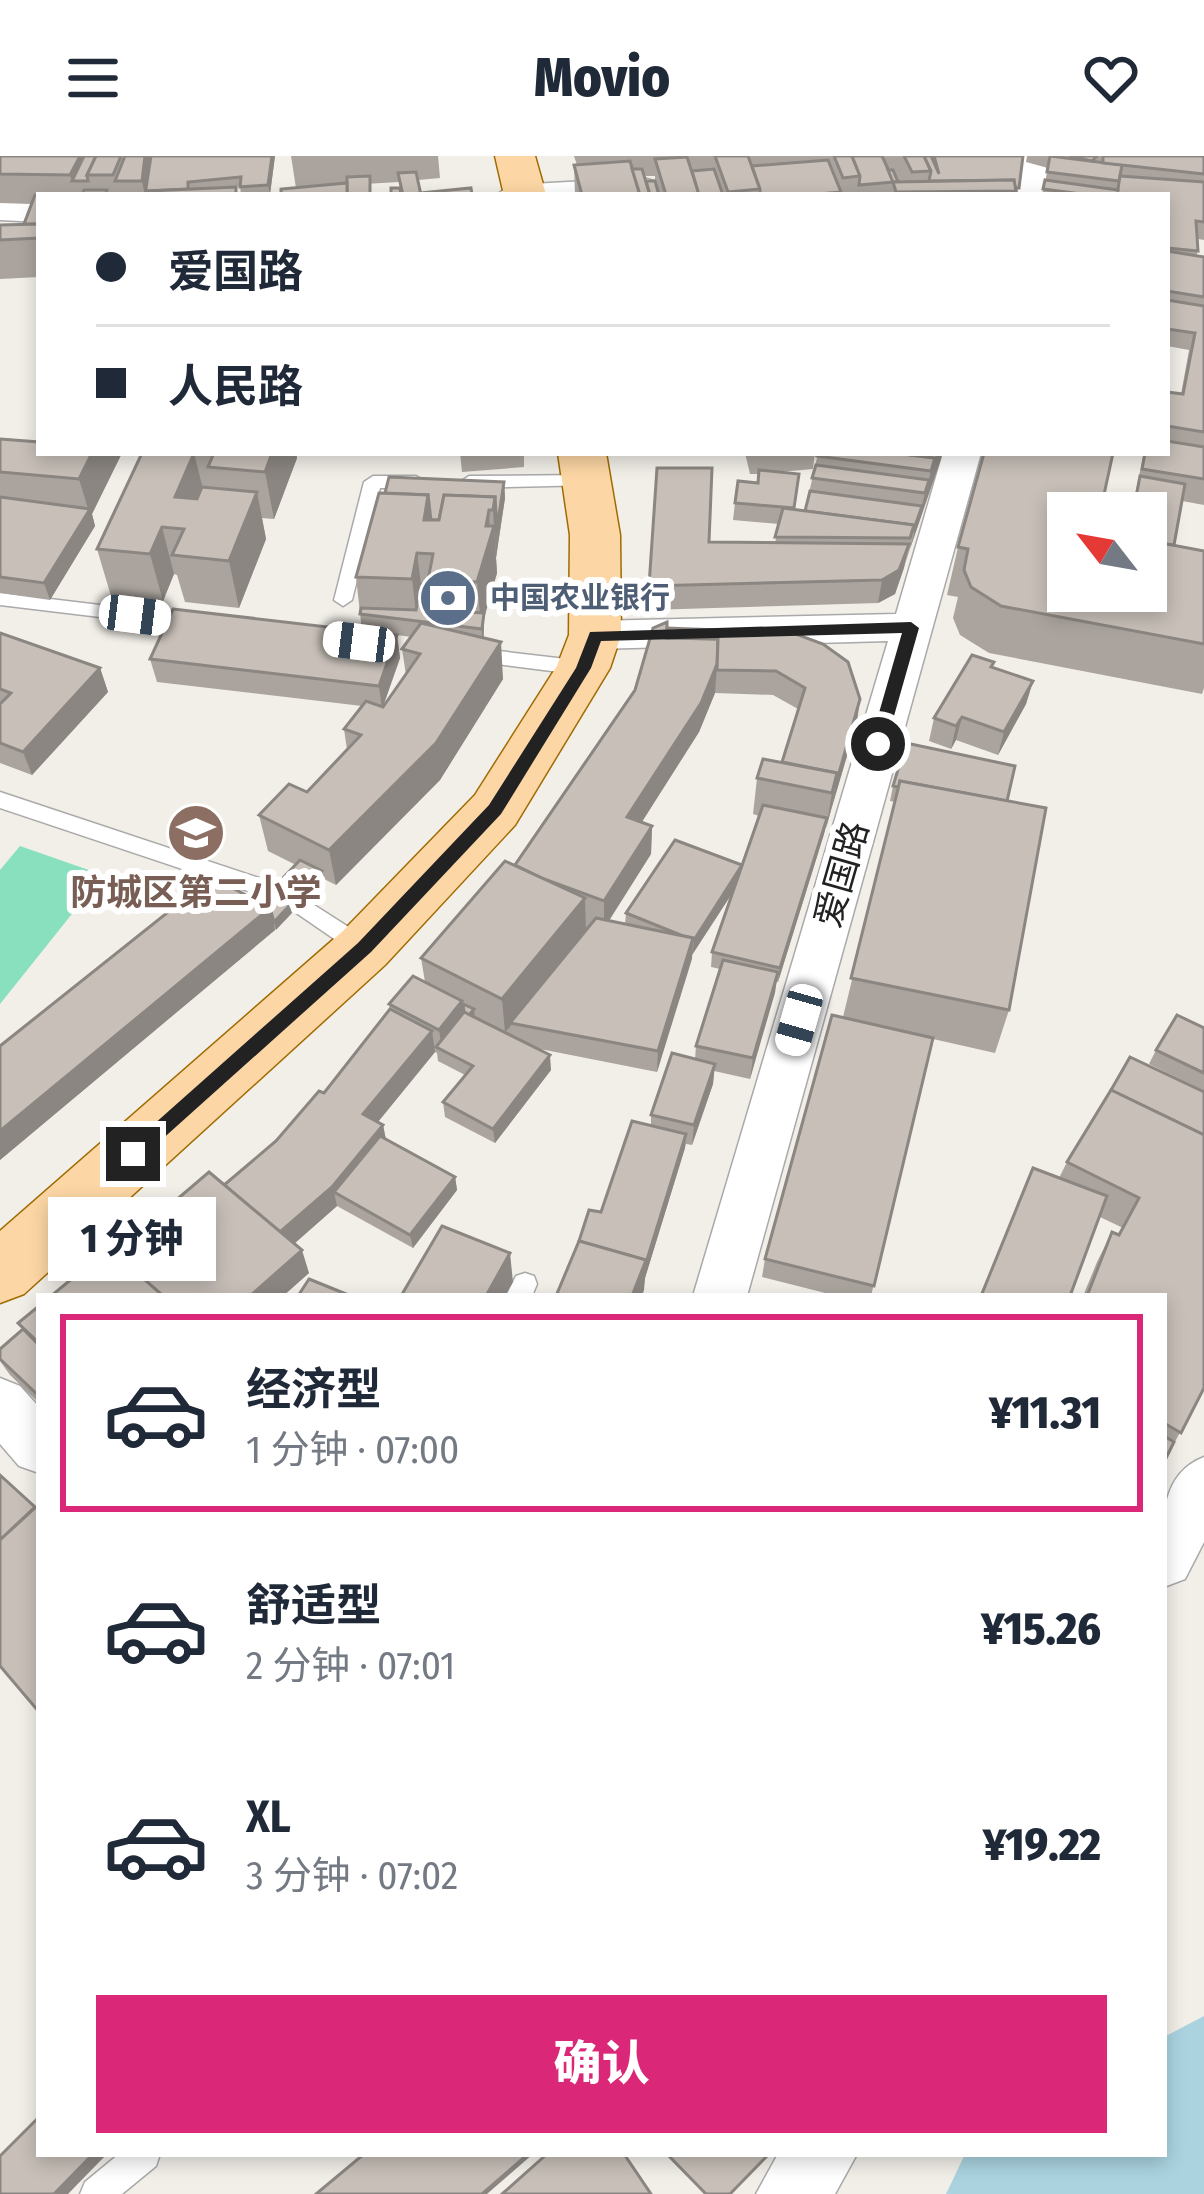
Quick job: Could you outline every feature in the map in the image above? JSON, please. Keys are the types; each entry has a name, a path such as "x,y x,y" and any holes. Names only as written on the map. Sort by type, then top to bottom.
{"main road":[{"path":"515,156 524,192"},
{"path":"0,1273 364,947 495,810 589,652 595,535 584,467"}],"street":[{"path":"925,166 1029,171"},
{"path":"578,192 665,187"},
{"path":"0,210 36,212"},
{"name":"爱国路","path":"721,1293 911,628 955,456"},
{"path":"589,652 911,628"},
{"path":"0,1404 36,1444"},
{"path":"1167,1553 1204,1484"},
{"path":"790,2194 820,2157"}],"lane":[{"path":"343,600 374,482 584,467"},
{"path":"0,599 233,627"},
{"path":"443,652 589,652"},
{"path":"0,800 278,893"},
{"path":"300,904 364,947"},
{"path":"97,2194 140,2157"}],"green space":[{"path":"20,846 103,875 0,1004 0,870"}],"water":[{"path":"1204,2016 1204,2194 946,2194 964,2157 1167,2157 1167,2035"}],"building":[{"path":"0,156 80,156 70,175 0,174"},
{"path":"84,156 96,156 88,181 72,181"},
{"path":"96,156 121,156 113,175 87,175"},
{"path":"125,156 145,156 142,181 115,181"},
{"path":"151,156 272,156 268,185 240,187 241,177 188,182 188,189 145,192"},
{"path":"715,156 748,156 760,189 728,192"},
{"path":"834,156 852,156 860,176 843,178"},
{"path":"852,156 882,156 894,182 859,185"},
{"path":"904,156 924,156 931,171 912,172"},
{"path":"924,156 931,156 939,174 934,156 1023,156 1019,188 1014,180 929,181 931,171"},
{"path":"1050,156 1122,165 1119,181 1047,172"},
{"path":"1103,156 1204,156 1204,174 1103,163"},
{"path":"687,157 698,192 665,192 655,159"},
{"path":"828,160 841,192 760,192 752,166"},
{"path":"630,161 639,192 581,192 574,165"},
{"path":"632,169 642,169 649,192 639,192"},
{"path":"714,169 722,192 698,192 692,171"},
{"path":"416,172 420,192 402,192 398,173"},
{"path":"370,176 370,192 347,192 347,177"},
{"path":"1120,176 1204,182 1204,222 1196,221 1198,251 1170,248 1170,192 1117,192"},
{"path":"1014,180 1016,191 896,192 893,182"},
{"path":"1045,180 1118,190 1066,192 1043,189"},
{"path":"646,181 655,181 658,192 649,192"},
{"path":"347,183 347,192 281,189"},
{"path":"236,187 236,192 148,191"},
{"path":"35,195 36,195 36,224 24,224"},
{"path":"36,224 36,238 0,240 0,225"},
{"path":"1170,251 1204,257 1204,297 1170,291"},
{"path":"1170,300 1204,306 1204,432 1170,426 1170,392 1183,394 1195,333 1170,329"},
{"path":"0,439 36,442 36,456 90,456 79,479 0,472"},
{"path":"1170,441 1204,447 1204,479 1142,469 1144,456 1170,456"},
{"path":"141,456 193,456 175,497 197,499 202,487 257,492 229,561 172,555 184,529 162,527 150,554 97,549"},
{"path":"213,456 271,456 265,472 208,467"},
{"path":"817,456 935,458 931,471"},
{"path":"983,456 1112,456 1105,492 1047,492 1047,612 1167,612 1167,544 1204,551 1204,644 1001,606 971,587 964,570 968,549 958,547"},
{"path":"816,465 929,480 925,493 812,478"},
{"path":"657,468 712,468 709,542 909,544 899,570 882,580 649,586"},
{"path":"759,470 799,474 794,508 735,503 738,481 758,483"},
{"path":"1140,476 1185,484 1174,545 1167,544 1167,492 1137,492"},
{"path":"389,477 504,482 497,528 495,497 444,495 439,520 431,520 428,495 385,493"},
{"path":"810,491 922,506 913,532 914,525 805,511"},
{"path":"379,493 428,495 424,520 439,520 444,495 495,497 486,526 494,526 477,582 428,580 433,554 417,553 412,579 356,577"},
{"path":"0,497 90,509 44,583 0,577"},
{"path":"783,508 914,525 910,538 775,537"},
{"path":"421,584 428,584 431,610 484,613 482,629 360,614 361,608 416,610"},
{"path":"173,609 397,635 379,686 150,659"},
{"path":"667,622 667,638 718,639 717,664 701,703 627,817 652,826 604,901 515,865 635,690 653,628"},
{"path":"421,623 501,642 436,743 329,850 259,815 289,784 307,792 361,735 344,729 366,701 383,707 420,654 402,649"},
{"path":"667,628 793,633 823,644 848,662 860,699 835,787 837,773 782,762 805,688 776,671 717,670 718,639 667,638"},
{"path":"0,633 100,668 23,752 0,743 0,704 11,693 0,689"},
{"path":"972,655 1033,681 1004,732 962,717 956,726 934,718"},
{"path":"906,743 1015,766 1007,801 900,781 899,787 893,786"},
{"path":"763,759 837,773 832,793 757,778"},
{"path":"900,781 1046,808 1009,1010 851,978"},
{"path":"763,805 827,818 780,968 712,952"},
{"path":"675,840 742,865 694,940 626,913"},
{"path":"300,860 322,871 274,922 270,908 259,903"},
{"path":"505,861 585,898 502,999 421,958"},
{"path":"212,877 270,908 0,1131 0,1046"},
{"path":"596,918 693,938 658,1051 510,1023"},
{"path":"723,960 778,972 753,1058 696,1046"},
{"path":"413,976 462,1001 439,1030 389,1004"},
{"path":"390,1009 432,1031 363,1114 383,1125 332,1187 280,1232 224,1185 276,1141 319,1091 324,1093"},
{"path":"464,1012 550,1055 493,1129 443,1102 473,1066 436,1047"},
{"path":"832,1015 933,1038 874,1286 765,1259"},
{"path":"1177,1015 1204,1028 1204,1073 1156,1050"},
{"path":"672,1053 715,1064 694,1125 651,1115"},
{"path":"1130,1057 1204,1092 1204,1135 1111,1090"},
{"path":"1111,1090 1204,1135 1204,1388 1181,1433 1167,1425 1167,1293 1088,1293 1112,1232 1119,1235 1139,1198 1067,1162"},
{"path":"632,1121 686,1134 645,1266 646,1260 579,1241 589,1210 601,1212"},
{"path":"380,1136 455,1177 410,1235 334,1192"},
{"path":"1033,1168 1107,1196 1071,1293 982,1293"},
{"path":"209,1172 302,1250 253,1293 160,1293 114,1253"},
{"path":"442,1226 510,1253 488,1293 403,1293"},
{"path":"579,1241 646,1260 633,1293 557,1293"},
{"path":"109,1248 160,1293 55,1293"},
{"path":"309,1279 344,1293 300,1293"},
{"path":"36,1308 36,1340 18,1323"},
{"path":"23,1329 36,1342 36,1393 0,1359 0,1349"},
{"path":"0,1475 35,1507 0,1540"},
{"path":"36,1507 36,1708 0,1666 0,1540"},
{"path":"36,2120 36,2157 90,2157 54,2194 0,2194 0,2156"},
{"path":"360,2157 525,2157 482,2194 316,2194"},
{"path":"544,2157 626,2157 651,2194 502,2194"},
{"path":"670,2157 766,2157 730,2194 706,2194"}],"place":[{"name":"中国农业银行","path":"448,598"},
{"name":"防城区第二小学","path":"196,833"}],"route":[{"path":"133,1154 364,947 495,810 584,668 595,635 911,628 878,744"}]}
